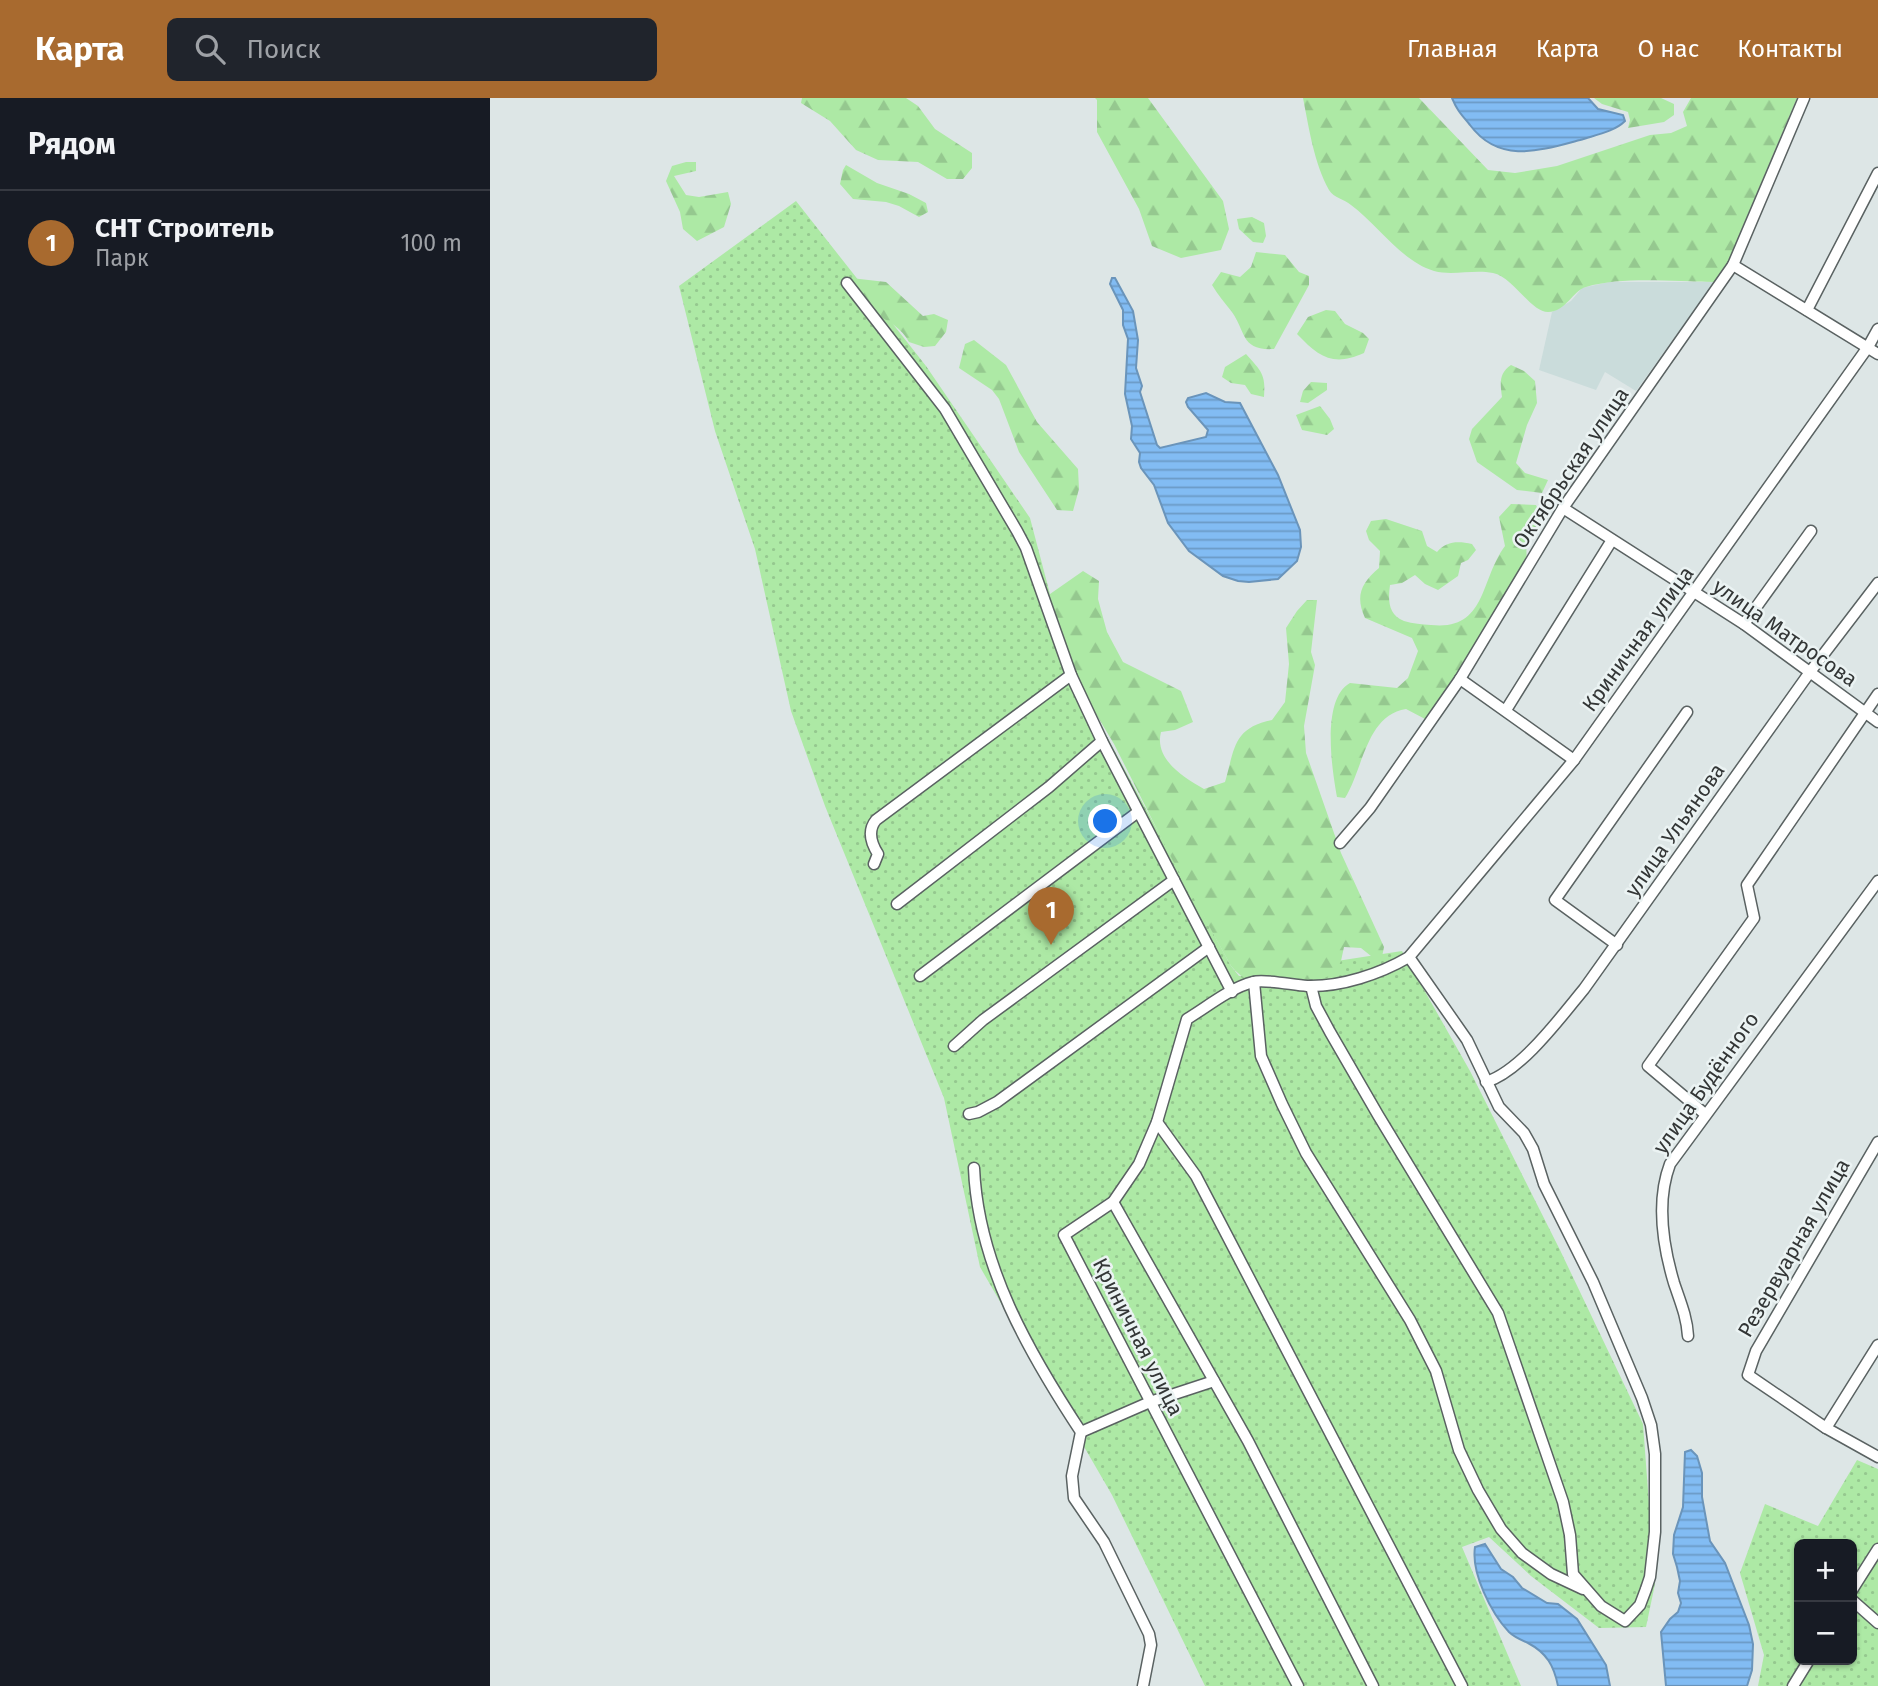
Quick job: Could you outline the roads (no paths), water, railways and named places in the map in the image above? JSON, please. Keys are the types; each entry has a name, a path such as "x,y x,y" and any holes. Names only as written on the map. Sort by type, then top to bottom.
{"street":[{"name":"Октябрьская улица","path":"1340,843 1370,808 1460,679 1563,508 1733,265 1804,98"},
{"path":"1807,310 1878,173"},
{"path":"1733,265 1873,351"},
{"path":"847,283 945,409 1011,520 1026,548 1071,675 1102,741 1232,992 1254,982 1311,986 1350,981 1397,965 1409,957 1462,1032 1499,1107 1524,1133 1533,1149 1544,1184 1618,1339 1651,1425 1655,1454 1655,1532 1650,1577 1640,1605 1625,1622 1601,1606 1583,1589 1573,1574 1570,1535 1563,1502 1499,1312 1337,1044 1316,1006 1311,986"},
{"name":"Криничная улица","path":"1409,957 1574,760 1873,351 1878,329"},
{"name":"улица Матросова","path":"1563,508 1744,624 1878,722"},
{"path":"1744,624 1811,531"},
{"path":"1506,710 1612,540"},
{"name":"улица Ульянова","path":"1486,1082 1506,1074 1550,1030 1584,989 1810,673 1878,583"},
{"path":"874,864 878,854 870,835 876,820 1071,675"},
{"path":"1460,679 1574,760"},
{"path":"1705,1114 1648,1066 1754,918 1747,885 1878,694"},
{"path":"1617,945 1555,900 1687,712"},
{"path":"898,904 1049,787 1102,741"},
{"path":"920,976 1139,811"},
{"path":"954,1046 984,1020 1174,880"},
{"name":"улица Будённого","path":"1688,1336 1688,1321 1664,1244 1663,1182 1670,1164 1878,881"},
{"path":"969,1114 997,1102 1209,947"},
{"path":"1254,982 1261,1056 1282,1104 1306,1153 1410,1320 1436,1371 1459,1450 1478,1490 1501,1529 1522,1552 1551,1574 1583,1589"},
{"name":"Криничная улица","path":"1232,992 1187,1019 1157,1122 1139,1164 1113,1202 1064,1235 1298,1686"},
{"path":"1157,1122 1196,1177 1462,1686"},
{"name":"Резервуарная улица","path":"1826,1428 1748,1375 1749,1367 1878,1142"},
{"path":"974,1168 985,1241 1003,1291 1040,1366 1082,1432 1072,1476 1074,1498 1104,1542 1149,1634 1151,1645 1143,1686"},
{"path":"1113,1202 1248,1441 1373,1686"},
{"path":"1878,1345 1826,1428 1878,1457"},
{"path":"1082,1432 1150,1402 1214,1381"},
{"path":"1857,1582 1878,1549"},
{"path":"1854,1602 1878,1623"},
{"path":"1794,1686 1807,1665"}],"water":[{"path":"1452,98 1588,98 1598,109 1623,115 1625,121 1610,131 1565,144 1535,150 1507,150 1481,137 1460,113"},
{"path":"1112,278 1115,278 1133,311 1138,340 1136,368 1142,386 1140,392 1160,448 1206,437 1208,430 1188,407 1188,398 1206,393 1225,402 1240,403 1278,475 1300,530 1301,547 1297,561 1278,579 1249,582 1223,576 1189,551 1168,523 1154,485 1141,468 1140,453 1131,439 1132,426 1125,394 1128,339 1123,325 1123,310 1110,284"},
{"path":"1691,1450 1697,1456 1702,1473 1702,1497 1710,1541 1725,1563 1749,1625 1753,1644 1752,1670 1747,1686 1666,1686 1661,1632 1678,1612 1681,1603 1678,1593 1680,1581 1673,1554 1674,1535 1683,1507 1685,1452"},
{"path":"1485,1544 1501,1569 1513,1577 1522,1588 1547,1603 1558,1604 1577,1619 1606,1665 1610,1686 1558,1686 1552,1666 1545,1656 1509,1632 1489,1604 1476,1569 1475,1547"}],"place":[{"name":"СНТ Строитель","path":"1051,945"}]}
